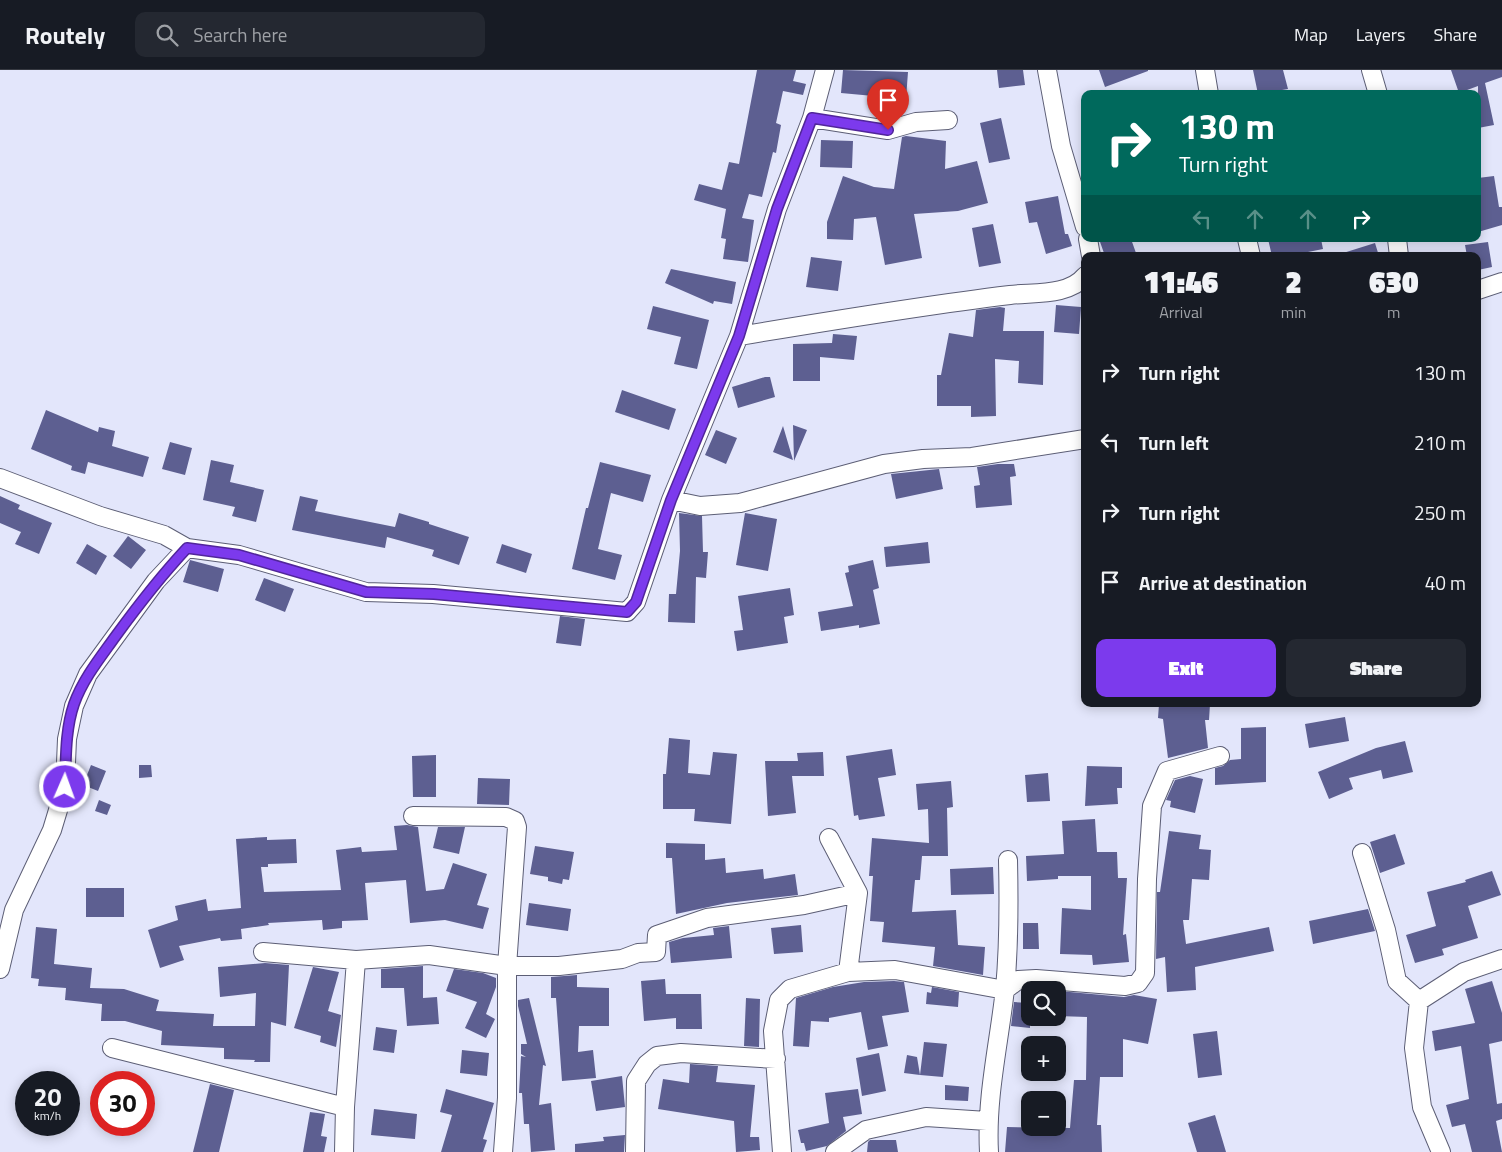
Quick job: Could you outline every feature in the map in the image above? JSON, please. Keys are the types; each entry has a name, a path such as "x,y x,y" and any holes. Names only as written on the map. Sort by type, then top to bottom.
{"street":[{"path":"0,478 100,516 164,536 187,548 239,555 366,592 434,594 627,612 636,602 671,500 739,336 777,209 812,118 825,70"},
{"path":"1047,70 1061,146 1081,214"},
{"path":"1205,70 1208,90"},
{"path":"1371,70 1377,90"},
{"path":"812,118 888,130 916,122 948,120"},
{"path":"739,336 942,303 1063,290 1081,281"},
{"path":"1481,289 1502,282"},
{"path":"671,500 700,506 740,503 884,464 923,459 972,457 1081,439"},
{"path":"0,969 14,910 52,830 65,787 67,739 74,706 88,674 156,581 187,548"},
{"path":"781,1152 773,1031 775,1014 780,1000 790,989 848,972 895,970 1005,990 1018,980 1036,979 1125,986 1138,983 1145,973 1147,880 1152,806 1167,771 1220,756"},
{"path":"414,816 506,817 515,821 507,966 507,1098 503,1152"},
{"path":"829,838 858,893 848,972"},
{"path":"1362,853 1386,930 1397,981 1419,1001"},
{"path":"989,1152 987,1121 1005,990 1009,936 1008,860"},
{"path":"264,952 356,960 429,955 507,966 559,966 622,959 638,953 656,952 657,935 707,918 804,906 858,893"},
{"path":"344,1152 345,1107 356,960"},
{"path":"1419,1001 1464,972 1502,960"},
{"path":"1419,1001 1414,1048 1422,1107 1441,1152"},
{"path":"112,1048 345,1107"},
{"path":"635,1152 636,1081 647,1064 657,1056 681,1053 776,1059"},
{"path":"835,1152 866,1130 926,1117 987,1121"}],"building":[{"path":"757,70 796,70 793,81 806,84 803,95 783,91 776,123 781,125 776,153 773,152 762,197 749,194 742,218 754,220 748,262 723,259 726,239 721,238 726,209 694,200 699,184 722,190 729,162 739,164"},
{"path":"843,70 908,72 906,99 841,93"},
{"path":"997,70 1023,70 1025,85 999,88"},
{"path":"1099,70 1148,70 1148,71 1105,87"},
{"path":"1253,70 1283,70 1288,89 1257,90"},
{"path":"1451,70 1502,70 1502,77 1485,83 1494,125 1481,127 1481,90 1478,90 1478,86 1467,90 1458,90"},
{"path":"1001,118 1010,159 989,163 980,123"},
{"path":"902,137 946,141 945,169 977,161 988,203 958,211 914,214 922,258 885,265 876,217 854,219 853,240 827,239 827,222 843,176 874,187 894,189"},
{"path":"821,140 853,141 852,168 820,167"},
{"path":"1494,176 1499,207 1502,207 1502,225 1481,231 1481,178"},
{"path":"1058,196 1065,234 1068,234 1072,246 1046,254 1037,222 1029,223 1025,202"},
{"path":"993,224 1001,263 979,267 972,228"},
{"path":"1100,242 1132,242 1136,252 1104,252"},
{"path":"1269,242 1322,242 1323,249 1308,252 1271,252"},
{"path":"1488,242 1492,267 1481,269 1481,252 1466,252 1465,245"},
{"path":"1375,243 1378,252 1346,252"},
{"path":"811,257 842,261 838,291 806,287"},
{"path":"671,269 736,282 732,304 714,301 713,304 665,283"},
{"path":"1056,305 1081,307 1079,334 1054,332"},
{"path":"653,306 709,320 697,369 674,364 681,337 647,329"},
{"path":"1005,308 1003,331 1044,331 1043,385 1018,383 1019,361 995,359 996,416 971,417 971,406 937,406 937,375 941,375 949,333 973,337 976,310"},
{"path":"833,334 857,336 854,360 820,357 820,381 793,381 793,344 832,343"},
{"path":"770,377 775,397 738,408 732,387"},
{"path":"622,390 676,409 669,430 615,412"},
{"path":"46,410 98,432 99,427 115,431 112,446 149,457 143,477 88,462 85,474 71,470 72,466 31,449"},
{"path":"793,425 807,430 794,461"},
{"path":"783,426 793,460 773,452"},
{"path":"716,430 737,438 726,464 705,455"},
{"path":"170,442 192,448 185,475 162,469"},
{"path":"211,460 234,465 230,482 264,490 256,522 232,516 235,507 203,500"},
{"path":"600,462 651,475 643,502 611,493 598,549 622,555 615,580 572,569 586,508 588,508"},
{"path":"1014,464 1016,476 1010,477 1012,505 976,508 974,486 980,485 977,467"},
{"path":"939,469 943,489 896,499 891,474"},
{"path":"0,496 20,505 18,509 52,523 39,554 15,544 21,532 0,523"},
{"path":"300,496 318,500 315,511 395,527 399,513 469,537 459,565 432,556 434,550 387,537 385,548 292,530"},
{"path":"679,513 702,516 703,552 708,552 706,578 696,577 695,623 668,622 669,594 676,594 680,551"},
{"path":"745,513 777,519 768,571 736,565"},
{"path":"128,536 146,550 131,569 113,556"},
{"path":"928,542 930,563 886,567 884,547"},
{"path":"87,544 107,556 96,575 76,563"},
{"path":"502,544 532,554 526,573 496,563"},
{"path":"190,560 224,569 218,592 183,582"},
{"path":"873,560 879,588 873,590 880,624 821,631 818,612 853,606 845,573 849,572 848,566"},
{"path":"264,578 294,589 285,612 255,600"},
{"path":"790,588 794,615 784,617 788,643 737,651 734,631 743,630 738,596"},
{"path":"560,616 585,619 581,646 556,643"},
{"path":"1159,707 1210,707 1209,720 1205,720 1208,748 1168,758 1163,719 1158,718"},
{"path":"1345,717 1349,741 1309,748 1305,724"},
{"path":"1266,727 1266,782 1215,785 1215,768 1223,766 1230,760 1241,759 1241,728"},
{"path":"669,738 690,740 688,773 710,775 713,752 737,754 731,824 694,821 695,809 663,809 663,774 666,774"},
{"path":"1405,741 1413,772 1383,779 1381,770 1349,778 1353,789 1329,799 1318,772 1376,748"},
{"path":"892,749 896,775 878,778 885,816 859,820 858,815 854,816 846,756"},
{"path":"823,752 824,776 792,776 796,813 768,816 765,761 798,761 797,753"},
{"path":"436,755 436,797 413,797 412,756"},
{"path":"91,765 106,771 98,791 83,785"},
{"path":"139,765 151,765 152,777 139,778"},
{"path":"1087,766 1122,767 1122,788 1117,788 1118,804 1085,806"},
{"path":"1048,773 1050,801 1027,802 1025,775"},
{"path":"1190,776 1203,779 1195,813 1170,807 1171,801 1166,800 1175,780"},
{"path":"478,778 510,779 509,805 477,804"},
{"path":"951,781 953,807 947,808 948,856 922,856 920,880 915,880 912,912 956,910 958,945 985,947 983,975 933,966 935,947 882,942 884,922 870,921 873,876 869,876 872,838 929,843 928,809 918,810 916,784"},
{"path":"99,800 111,805 107,815 95,811"},
{"path":"1095,819 1097,852 1117,852 1118,878 1127,878 1123,935 1126,934 1129,962 1093,965 1092,955 1060,954 1062,908 1091,910 1091,876 1058,876 1058,879 1027,881 1026,856 1064,854 1062,821"},
{"path":"407,825 418,827 426,891 444,889 453,863 487,874 477,905 489,908 483,929 445,920 410,923 406,880 365,883 368,920 342,921 342,928 323,930 322,920 268,923 269,925 241,929 242,939 221,941 220,938 179,946 184,960 160,968 148,930 178,920 175,906 206,899 208,911 241,908 236,839 267,837 267,840 296,839 297,863 268,864 268,867 261,867 264,892 341,890 336,850 361,847 362,852 397,850 394,826"},
{"path":"438,827 465,827 459,854 433,848"},
{"path":"1169,831 1201,835 1199,849 1211,850 1209,880 1192,879 1189,920 1183,920 1186,944 1269,927 1274,951 1195,967 1196,990 1167,992 1165,957 1156,959 1157,892 1160,892"},
{"path":"1395,834 1405,864 1380,873 1370,842"},
{"path":"666,843 705,844 705,860 725,858 726,873 763,869 764,879 795,874 798,895 727,903 676,914 672,858 666,858"},
{"path":"535,846 574,852 569,880 563,879 562,884 548,881 548,877 530,874"},
{"path":"993,867 994,894 951,895 950,869"},
{"path":"1492,871 1501,895 1468,906 1478,938 1442,949 1444,955 1415,963 1406,935 1436,926 1427,892 1466,882 1465,880"},
{"path":"86,888 124,888 124,917 86,917"},
{"path":"529,903 571,909 568,931 526,925"},
{"path":"1368,909 1375,931 1313,944 1309,921"},
{"path":"1023,923 1038,923 1039,949 1023,949"},
{"path":"801,925 803,952 774,954 771,928"},
{"path":"729,926 732,958 671,963 669,942 683,938 714,935 713,928"},
{"path":"36,927 57,929 54,964 92,968 90,988 124,989 159,1000 156,1011 214,1014 213,1026 255,1026 256,993 220,997 218,967 265,963 289,965 286,1026 271,1022 270,1062 224,1059 224,1048 161,1045 162,1031 125,1021 101,1021 102,1004 65,1000 66,988 38,986 39,979 31,978"},
{"path":"423,966 423,998 437,997 439,1024 407,1026 404,988 381,988 381,969"},
{"path":"313,967 339,972 328,1011 341,1015 336,1047 320,1042 321,1036 294,1028"},
{"path":"454,969 483,973 496,978 496,987 486,1014 495,1019 486,1038 465,1028 477,1002 446,991"},
{"path":"577,975 577,987 609,988 609,1026 579,1026 578,1052 593,1050 596,1078 562,1081 556,998 551,998 551,977"},
{"path":"665,979 666,994 701,994 702,1029 676,1029 676,1018 644,1021 641,981"},
{"path":"1492,981 1502,1013 1502,1041 1489,1044 1497,1104 1502,1103 1502,1119 1496,1121 1502,1152 1472,1152 1465,1124 1452,1127 1446,1105 1469,1099 1461,1046 1435,1051 1432,1031 1475,1023 1465,989"},
{"path":"864,982 904,982 909,1012 882,1016 888,1046 868,1050 861,1012 829,1018 829,1022 811,1021 809,1047 793,1046 796,998 833,987"},
{"path":"932,987 959,992 958,1007 926,1004 927,992 931,993"},
{"path":"1066,992 1124,997 1134,995 1157,999 1148,1044 1123,1039 1123,1077 1100,1077 1097,1125 1101,1125 1102,1152 1005,1152 1007,1127 1021,1127 1021,1136 1066,1136 1066,1128 1070,1128 1074,1080 1086,1080 1087,1017 1066,1016"},
{"path":"529,998 546,1066 543,1065 539,1105 551,1103 555,1150 531,1152 529,1124 524,1124 522,1093 519,1093 521,1056 526,1057 521,1054 521,1044 527,1044 518,1000"},
{"path":"746,998 760,999 759,1047 744,1046"},
{"path":"1014,1002 1021,1002 1021,1026 1030,1026 1030,1028 1011,1026"},
{"path":"376,1027 397,1030 394,1053 373,1050"},
{"path":"1217,1031 1222,1075 1198,1078 1193,1034"},
{"path":"924,1042 947,1044 943,1077 920,1075"},
{"path":"462,1050 489,1053 487,1076 460,1073"},
{"path":"879,1053 886,1091 862,1096 856,1058"},
{"path":"907,1055 917,1057 920,1075 904,1073"},
{"path":"690,1064 718,1066 716,1082 755,1085 750,1137 759,1137 760,1150 736,1152 734,1121 658,1109 663,1079 689,1083"},
{"path":"622,1076 625,1107 596,1111 591,1081"},
{"path":"210,1084 234,1090 219,1152 193,1152"},
{"path":"945,1085 969,1087 968,1101 945,1100"},
{"path":"446,1089 494,1103 483,1139 487,1140 483,1152 441,1152 452,1115 440,1112"},
{"path":"858,1089 862,1114 843,1117 846,1131 827,1146 806,1151 804,1143 801,1143 798,1130 829,1123 825,1093"},
{"path":"374,1109 417,1114 415,1139 371,1135"},
{"path":"310,1112 325,1114 321,1136 327,1137 324,1152 303,1152"},
{"path":"1215,1115 1226,1152 1197,1152 1188,1123"},
{"path":"625,1135 624,1152 575,1152 575,1144 604,1141 603,1137"},
{"path":"870,1140 896,1140 898,1152 867,1152"}],"route":[{"path":"65,787 67,739 70,722 74,706 88,674 156,581 187,548 239,555 366,592 434,594 627,612 636,602 671,500 739,336 777,209 812,118 888,130"}]}
